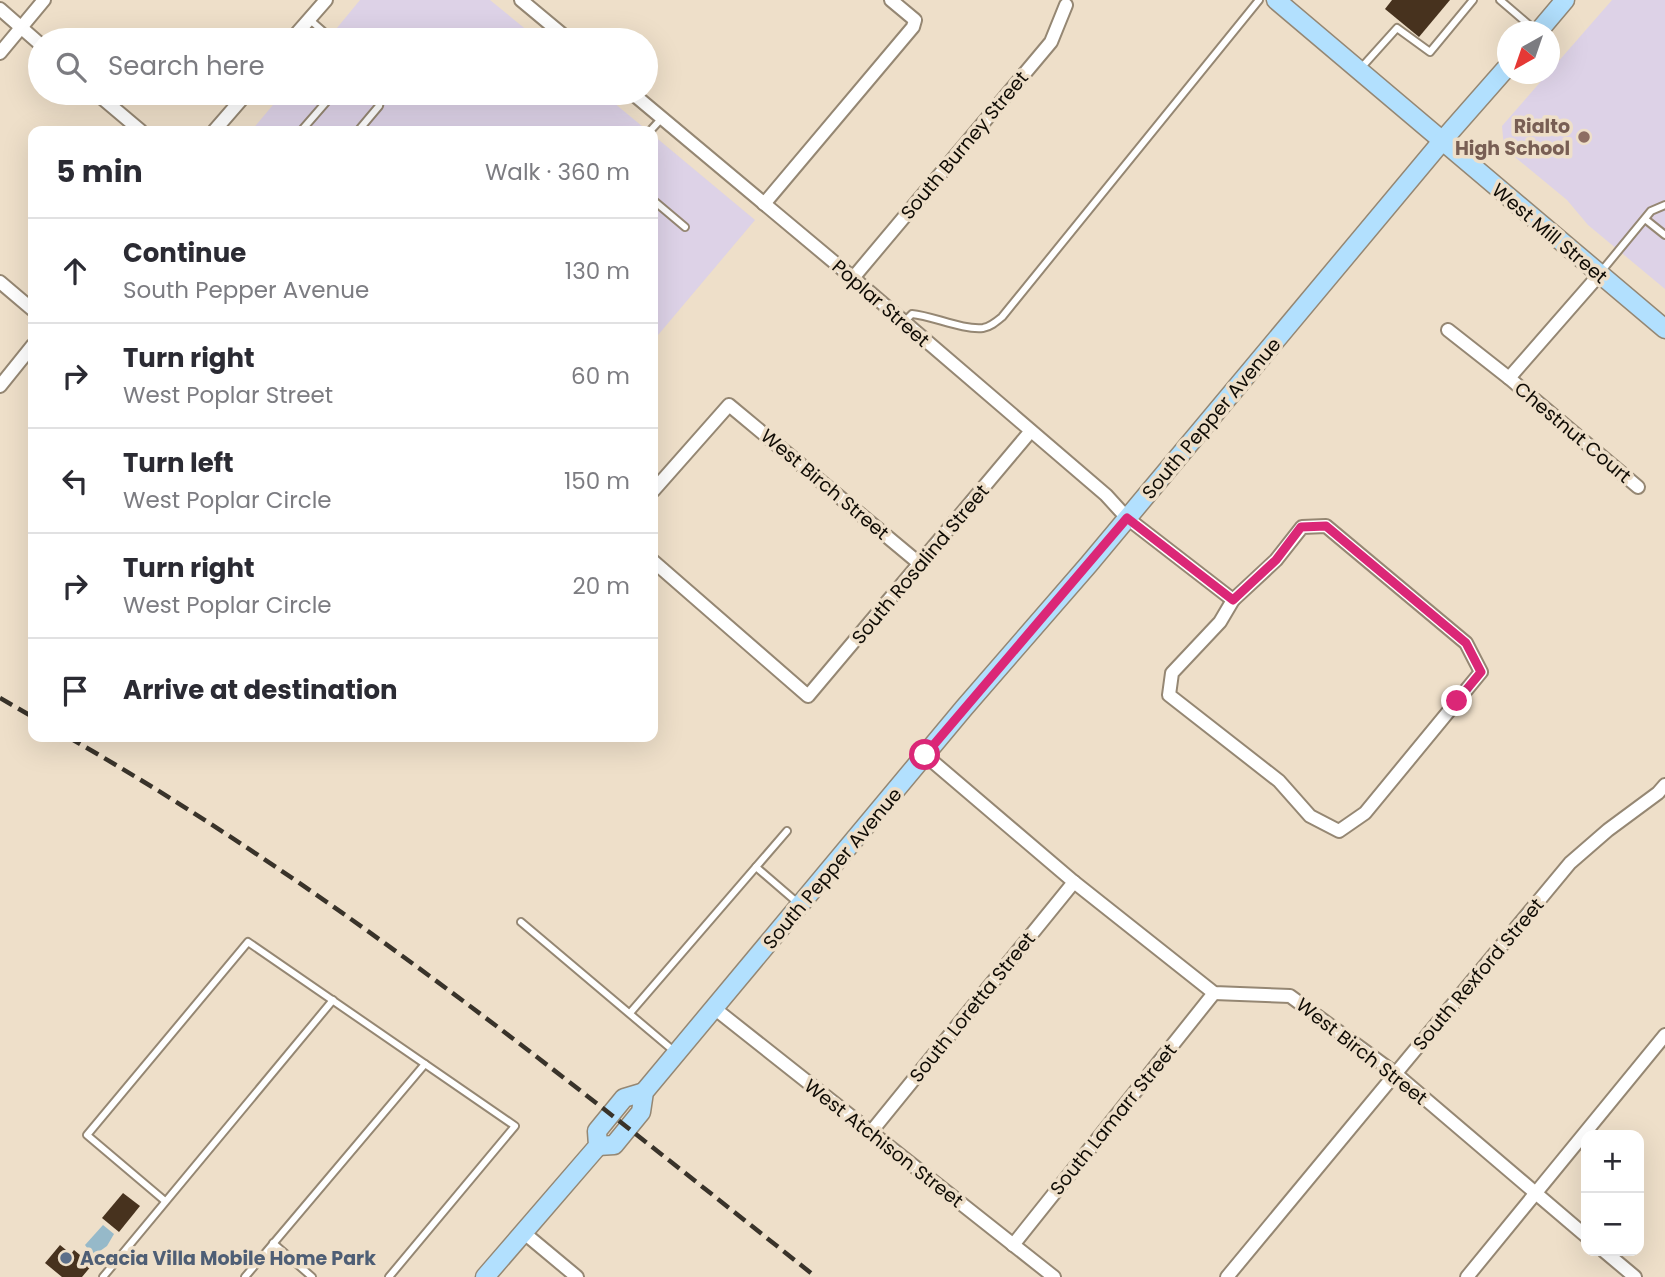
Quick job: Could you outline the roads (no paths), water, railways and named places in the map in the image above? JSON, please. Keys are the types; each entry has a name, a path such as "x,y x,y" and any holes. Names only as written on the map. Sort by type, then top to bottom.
{"main road":[{"name":"West Mill Street","path":"1276,0 1665,329"},
{"path":"1547,21 1565,0"},
{"name":"South Pepper Avenue","path":"485,1277 598,1146 597,1131 624,1098 644,1092 1497,78"}],"street":[{"path":"0,53 44,0"},
{"path":"301,28 326,0"},
{"path":"521,0 555,28"},
{"path":"764,204 913,27 915,20 891,0"},
{"name":"South Burney Street","path":"853,278 1051,42 1066,5"},
{"path":"0,9 28,33"},
{"path":"110,105 135,126"},
{"path":"218,126 237,105"},
{"name":"Poplar Street","path":"646,105 853,278 1105,495 1127,518 1233,600"},
{"name":"Chestnut Court","path":"1509,378 1599,275"},
{"path":"0,282 28,306"},
{"name":"Chestnut Court","path":"1448,330 1638,487"},
{"path":"0,386 28,351"},
{"name":"West Birch Street","path":"658,485 729,405 920,564"},
{"name":"South Rosalind Street","path":"658,565 808,696 1030,432"},
{"path":"1326,526 1466,643 1481,672 1366,813 1339,831 1310,816 1279,781 1169,695 1172,673 1220,622 1233,600 1276,560 1301,527 1326,526"},
{"path":"925,755 1073,882 1214,993"},
{"name":"South Rexford Street","path":"1227,1277 1570,863 1665,785"},
{"name":"South Loretta Street","path":"871,1132 1073,882"},
{"name":"West Birch Street","path":"1214,993 1290,996 1396,1073 1581,1232"},
{"name":"South Lamarr Street","path":"1013,1245 1214,993"},
{"name":"West Atchison Street","path":"714,1008 1054,1277"},
{"path":"1467,1277 1665,1035"},
{"path":"523,1232 577,1277"},
{"path":"1610,1256 1635,1277"}],"lane":[{"path":"904,322 912,314 916,314 937,321 983,328 1002,317 1259,0"},
{"path":"1359,70 1397,28 1430,52 1473,0"},
{"path":"1500,0 1524,21"},
{"path":"309,19 319,28"},
{"path":"306,126 324,105"},
{"path":"362,126 379,105"},
{"path":"655,126 662,118"},
{"path":"658,204 685,227"},
{"path":"1599,275 1646,219 1660,205 1665,205"},
{"path":"1646,219 1665,235"},
{"path":"630,1013 787,831"},
{"path":"756,867 800,905"},
{"path":"521,922 676,1053"},
{"path":"165,1201 87,1135 248,942 515,1126 389,1277"},
{"path":"103,1277 333,1000"},
{"path":"245,1277 425,1064"},
{"path":"273,1243 312,1277"}],"water":[{"path":"103,1225 114,1234 107,1246 93,1256 85,1245"}],"railway":[{"path":"0,698 28,714"},
{"path":"76,742 167,796 359,925 544,1063 816,1277"}],"place":[{"name":"Rialto High School","path":"1584,137"},
{"name":"Acacia Villa Mobile Home Park","path":"66,1258"}]}
